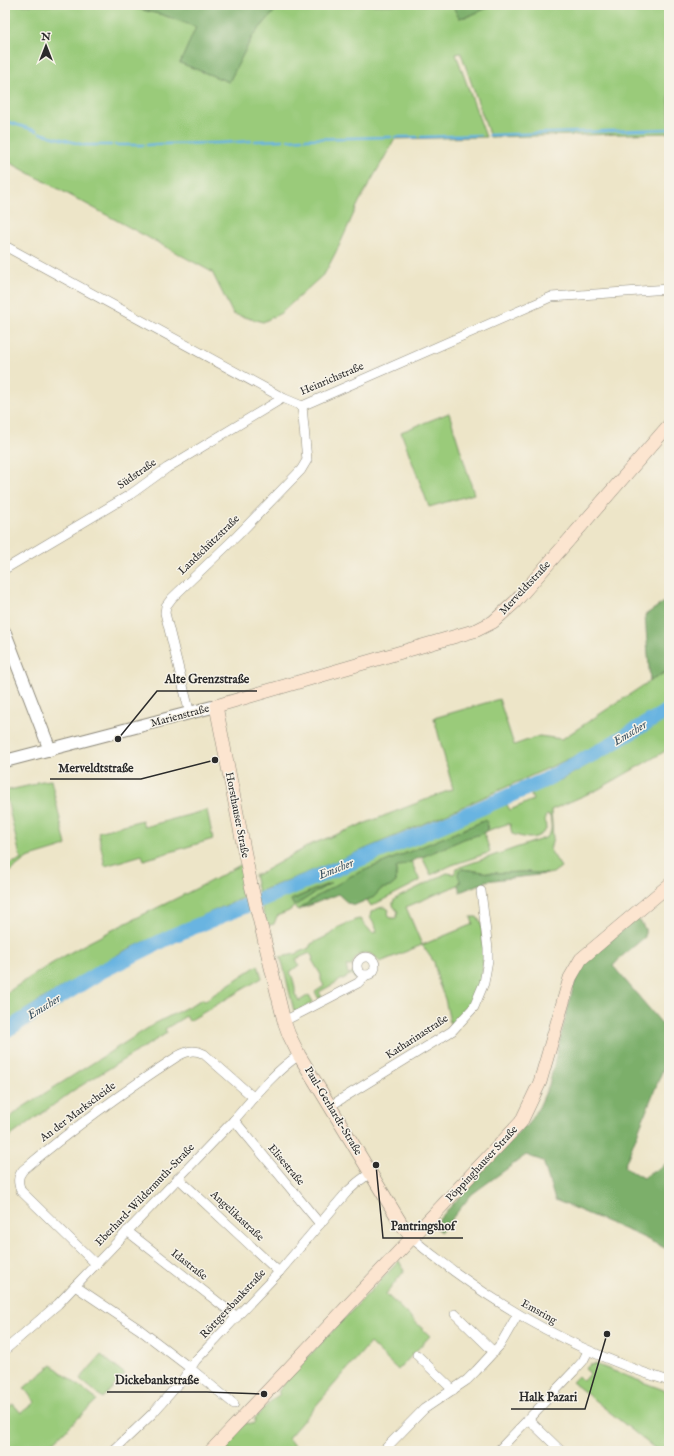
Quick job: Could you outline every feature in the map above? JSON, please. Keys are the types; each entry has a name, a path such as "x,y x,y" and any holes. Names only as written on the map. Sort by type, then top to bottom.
{"main road":[{"name":"Merveldtstraße","path":"216,706 436,643 476,630 493,622 516,602 669,425"},
{"name":"Horsthauser Straße","path":"216,706 255,900"},
{"name":"Pöppinghauser Straße","path":"211,1451 521,1122 540,1082 570,978 581,959 669,885"},
{"name":"Paul-Gerhardt-Straße","path":"255,900 284,1021 289,1036 370,1173 402,1225 412,1238"}],"street":[{"name":"Heinrichstraße","path":"5,246 283,398 302,406 551,298 669,289"},
{"name":"Südstraße","path":"5,569 131,494 167,468 283,398"},
{"name":"Landschützstraße","path":"190,714 165,613 166,606 172,598 301,470 307,460 302,406"},
{"path":"5,633 50,750"},
{"name":"Marienstraße","path":"5,761 216,706"},
{"name":"Katharinastraße","path":"330,1106 452,1031 474,1007 484,983 488,960 488,949 480,891"},
{"path":"284,1021 358,983 366,975"},
{"name":"An der Markscheide","path":"96,1264 22,1191 18,1180 23,1170 78,1125 110,1102 173,1060 191,1051 204,1054 254,1098"},
{"name":"Eberhard-Wildermuth-Straße","path":"5,1350 58,1304 287,1063 299,1055"},
{"name":"Elisestraße","path":"234,1120 320,1224"},
{"name":"Röttgersbankstraße","path":"113,1451 152,1414 183,1379 196,1360 279,1272 347,1192 370,1173"},
{"name":"Angelikastraße","path":"178,1178 279,1272"},
{"name":"Idastraße","path":"127,1231 237,1318"},
{"name":"Emsring","path":"412,1238 424,1249 470,1283 518,1314 588,1351 669,1381"},
{"path":"75,1286 138,1329 190,1368 234,1404"},
{"path":"455,1314 494,1352"},
{"path":"383,1451 418,1415 467,1380 494,1352 518,1314"},
{"path":"498,1451 574,1372 583,1361 588,1351"},
{"path":"417,1354 453,1390"},
{"path":"528,1420 561,1451"}],"green space":[{"path":"5,5 123,5 163,15 197,27 180,63 229,82 252,37 280,5 452,5 459,18 469,16 494,5 669,5 669,133 490,137 461,53 456,54 486,137 395,139 359,202 325,273 281,313 263,322 233,314 212,272 5,160"},
{"path":"123,5 280,5 252,37 229,82 180,63 196,27 163,15"},
{"path":"452,5 494,5 469,16 459,18"},
{"path":"449,413 474,494 429,507 401,432"},
{"path":"669,599 669,670 650,681 645,615"},
{"path":"669,670 669,703 584,752 442,816 337,861 258,892 254,875 257,875 312,844 453,789 434,718 499,699 514,745 539,736 562,739"},
{"path":"669,718 669,749 599,789 551,810 553,838 550,850 561,867 553,873 490,873 462,869 458,873 461,880 458,885 406,907 422,945 380,962 373,955 368,953 360,954 352,966 346,966 348,974 354,972 356,976 355,979 352,974 319,992 322,997 319,999 315,992 324,986 321,980 321,975 312,960 313,958 310,953 296,959 299,965 290,972 294,983 295,994 299,1001 309,995 313,1002 298,1011 294,1011 280,957 296,954 309,948 311,944 333,933 337,928 355,920 360,919 372,933 377,932 376,927 370,917 371,912 385,907 389,910 388,913 390,918 396,918 398,912 393,905 395,899 447,873 454,874 457,868 545,838 551,831 550,816 547,815 545,817 546,830 534,838 512,834 510,824 486,831 488,826 486,820 351,876 316,897 298,910 294,907 277,916 274,924 266,924 261,904 506,803 510,810 533,800 530,792 563,779","holes":["329,884 294,906 291,900"]},
{"path":"51,780 66,845 27,858 5,875 5,865 21,860 5,791 36,784 36,782"},
{"path":"207,810 213,839 144,860 142,855 105,866 98,832 142,820 144,827"},
{"path":"486,820 488,826 486,831 482,834 466,838 396,868 396,882 390,887 381,889 374,897 355,905 348,903 338,894 298,910 316,897 351,876"},
{"path":"484,833 490,851 488,853 452,865 431,875 422,857 466,838"},
{"path":"411,861 420,881 371,906 367,900 374,897 381,889 390,887 396,882 396,868"},
{"path":"242,864 249,895 124,951 42,999 5,1024 5,994 76,949 208,883"},
{"path":"462,869 490,873 526,872 547,874 485,881 485,884 477,885 460,892 458,885 460,881 458,874"},
{"path":"331,883 294,906 291,900"},
{"path":"471,917 477,917 481,922 484,955 481,981 470,1006 451,1027 445,999 439,984 434,962 422,945 473,924"},
{"path":"636,919 640,921 645,929 645,937 621,957 613,966 669,1032 669,1054 624,1167 643,1178 669,1162 669,1250 638,1235 555,1200 543,1161 526,1155 472,1194 441,1232 433,1226 524,1126 526,1127 539,1107 549,1085 570,999 578,972 583,963"},
{"path":"258,965 262,978 189,1021 186,1016 165,1029 167,1033 74,1090 5,1140 5,1122 20,1109 156,1023 203,999 204,1001"},
{"path":"399,1261 404,1271 386,1294 430,1336 398,1370 370,1343 288,1438 298,1451 217,1451 246,1423 253,1424 255,1418 273,1399 280,1394 278,1392 288,1378"},
{"path":"101,1355 125,1374 103,1398 80,1379"},
{"path":"595,1364 669,1392 669,1451 658,1451 572,1382 578,1376 583,1381 590,1373 585,1369 590,1365"},
{"path":"52,1365 97,1400 44,1451 5,1451 5,1411 13,1404 21,1413 35,1402 24,1388"}],"waterway":[{"path":"5,121 37,131"},
{"path":"489,135 669,129"},
{"path":"40,133 48,135"},
{"path":"421,137 480,135"},
{"path":"50,136 84,145 111,145"},
{"path":"305,139 391,137"},
{"path":"400,137 417,137"},
{"path":"288,140 302,139"},
{"path":"255,141 283,140"},
{"path":"237,142 251,141"},
{"path":"220,143 235,142"},
{"path":"160,144 219,143"},
{"path":"147,145 158,144"},
{"path":"115,145 144,145"},
{"name":"Emscher","path":"5,1031 102,971 174,935 412,838 543,781 601,750 669,710"}],"place":[{"name":"Alte Grenzstraße","path":"118,739"},
{"name":"Merveldtstraße","path":"215,760"},
{"name":"Pantringshof","path":"376,1165"},
{"name":"Halk Pazari","path":"607,1334"},
{"name":"Dickebankstraße","path":"264,1394"}]}
